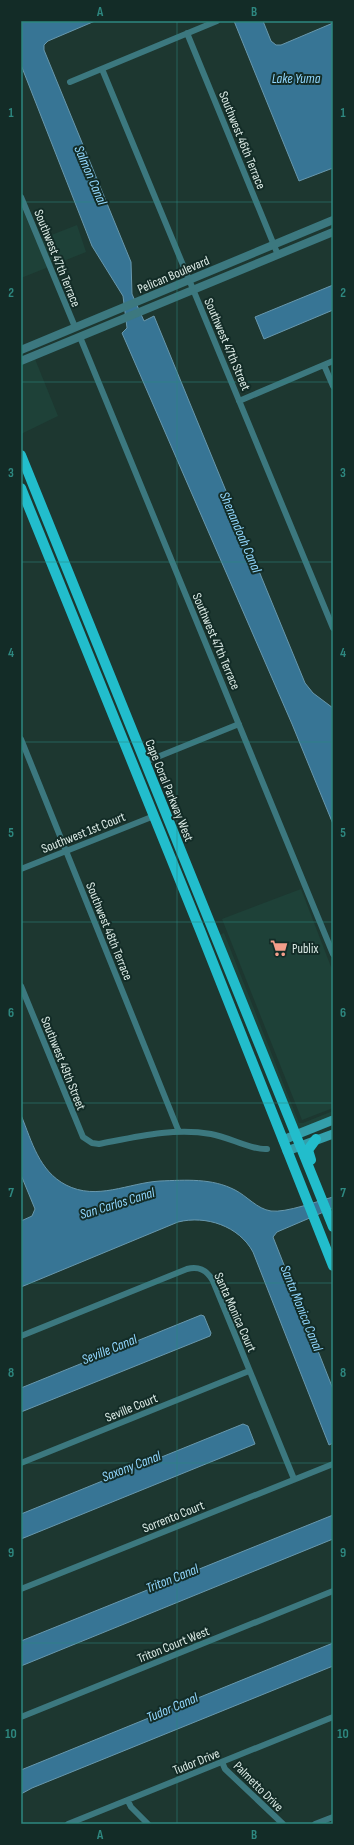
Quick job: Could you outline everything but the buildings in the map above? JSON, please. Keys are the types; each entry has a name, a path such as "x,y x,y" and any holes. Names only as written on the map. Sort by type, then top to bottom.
{"main road":[{"name":"Cape Coral Parkway West","path":"21,455 300,1145 323,1195"},
{"name":"Cape Coral Parkway West","path":"21,488 200,930 333,1266"},
{"path":"102,691 113,701 137,758 145,762"},
{"path":"154,816 163,823 187,880 195,887"},
{"path":"200,930 210,942 231,995 237,1001 242,1002"},
{"path":"283,1140 333,1120"},
{"path":"287,1151 316,1139 333,1134"},
{"path":"316,1139 308,1150 331,1214 333,1227"}],"street":[{"path":"70,82 217,21"},
{"name":"Southwest 46th Terrace","path":"188,33 278,255"},
{"name":"Southwest 47th Street","path":"102,69 333,628"},
{"name":"Southwest 47th Terrace","path":"21,197 75,327"},
{"name":"Pelican Boulevard","path":"21,350 333,220"},
{"name":"Pelican Boulevard","path":"21,361 333,232"},
{"path":"80,337 88,326 109,314"},
{"name":"Southwest 47th Terrace","path":"80,337 333,954"},
{"path":"239,400 333,361"},
{"path":"324,365 333,386"},
{"path":"145,762 239,724"},
{"name":"Southwest 48th Terrace","path":"21,741 179,1132"},
{"name":"Southwest 1st Court","path":"21,869 154,816"},
{"name":"Southwest 49th Street","path":"21,986 79,1131 83,1137 92,1143 99,1144 179,1132"},
{"path":"179,1132 210,1134 230,1138 257,1149 267,1149"},
{"name":"Santa Monica Court","path":"21,1336 195,1268 203,1269 209,1274 213,1281 294,1479"},
{"name":"Seville Court","path":"21,1463 249,1372"},
{"name":"Sorrento Court","path":"21,1589 333,1464"},
{"name":"Triton Court West","path":"21,1717 333,1591"},
{"name":"Tudor Drive","path":"68,1824 333,1717"},
{"name":"Palmetto Drive","path":"222,1762 225,1769 282,1824"},
{"path":"128,1801 131,1807 148,1824"},
{"path":"315,1824 333,1817"}],"shaded area":[{"path":"21,206 36,241 77,225 86,252 21,278"},
{"path":"35,359 58,416 21,434 21,365"},
{"path":"301,889 333,972 333,1108 302,1120 222,919"},
{"path":"224,933 299,1123 303,1123 333,1111 333,1116 298,1130 219,935"}],"water":[{"path":"21,21 95,21 48,41 44,45 44,50 131,262 132,294 144,321 154,316 305,683 313,693 333,708 333,824 292,724 122,333 127,328 123,296 92,246 21,65"},
{"name":"Lake Yuma","path":"234,21 263,21 271,41 276,45 281,45 333,23 333,168 299,181"},
{"path":"333,285 333,310 264,339 255,317"},
{"name":"San Carlos Canal","path":"21,1115 33,1145 49,1172 66,1185 78,1190 113,1190 148,1182 160,1181 199,1181 217,1183 226,1186 235,1190 261,1208 271,1211 293,1209 333,1197 333,1208 277,1232 273,1237 333,1389 333,1443 329,1445 253,1252 239,1235 230,1229 221,1225 200,1220 178,1222 21,1287 21,1221 32,1216 35,1209 21,1175"},
{"path":"201,1315 204,1316 211,1333 210,1336 21,1412 21,1388"},
{"path":"243,1424 248,1426 255,1444 21,1539 21,1514"},
{"path":"333,1515 333,1539 21,1666 21,1641"},
{"path":"333,1643 333,1666 32,1788 21,1794 21,1770"}],"place":[{"name":"Publix","path":"279,948"}],"water label":[{"name":"Salmon Canal","path":"91,175"},
{"name":"Shenandoah Canal","path":"241,532"},
{"name":"Santa Monica Canal","path":"302,1308"},
{"name":"Seville Canal","path":"109,1349"},
{"name":"Saxony Canal","path":"131,1466"},
{"name":"Triton Canal","path":"172,1578"},
{"name":"Tudor Canal","path":"172,1707"}]}
